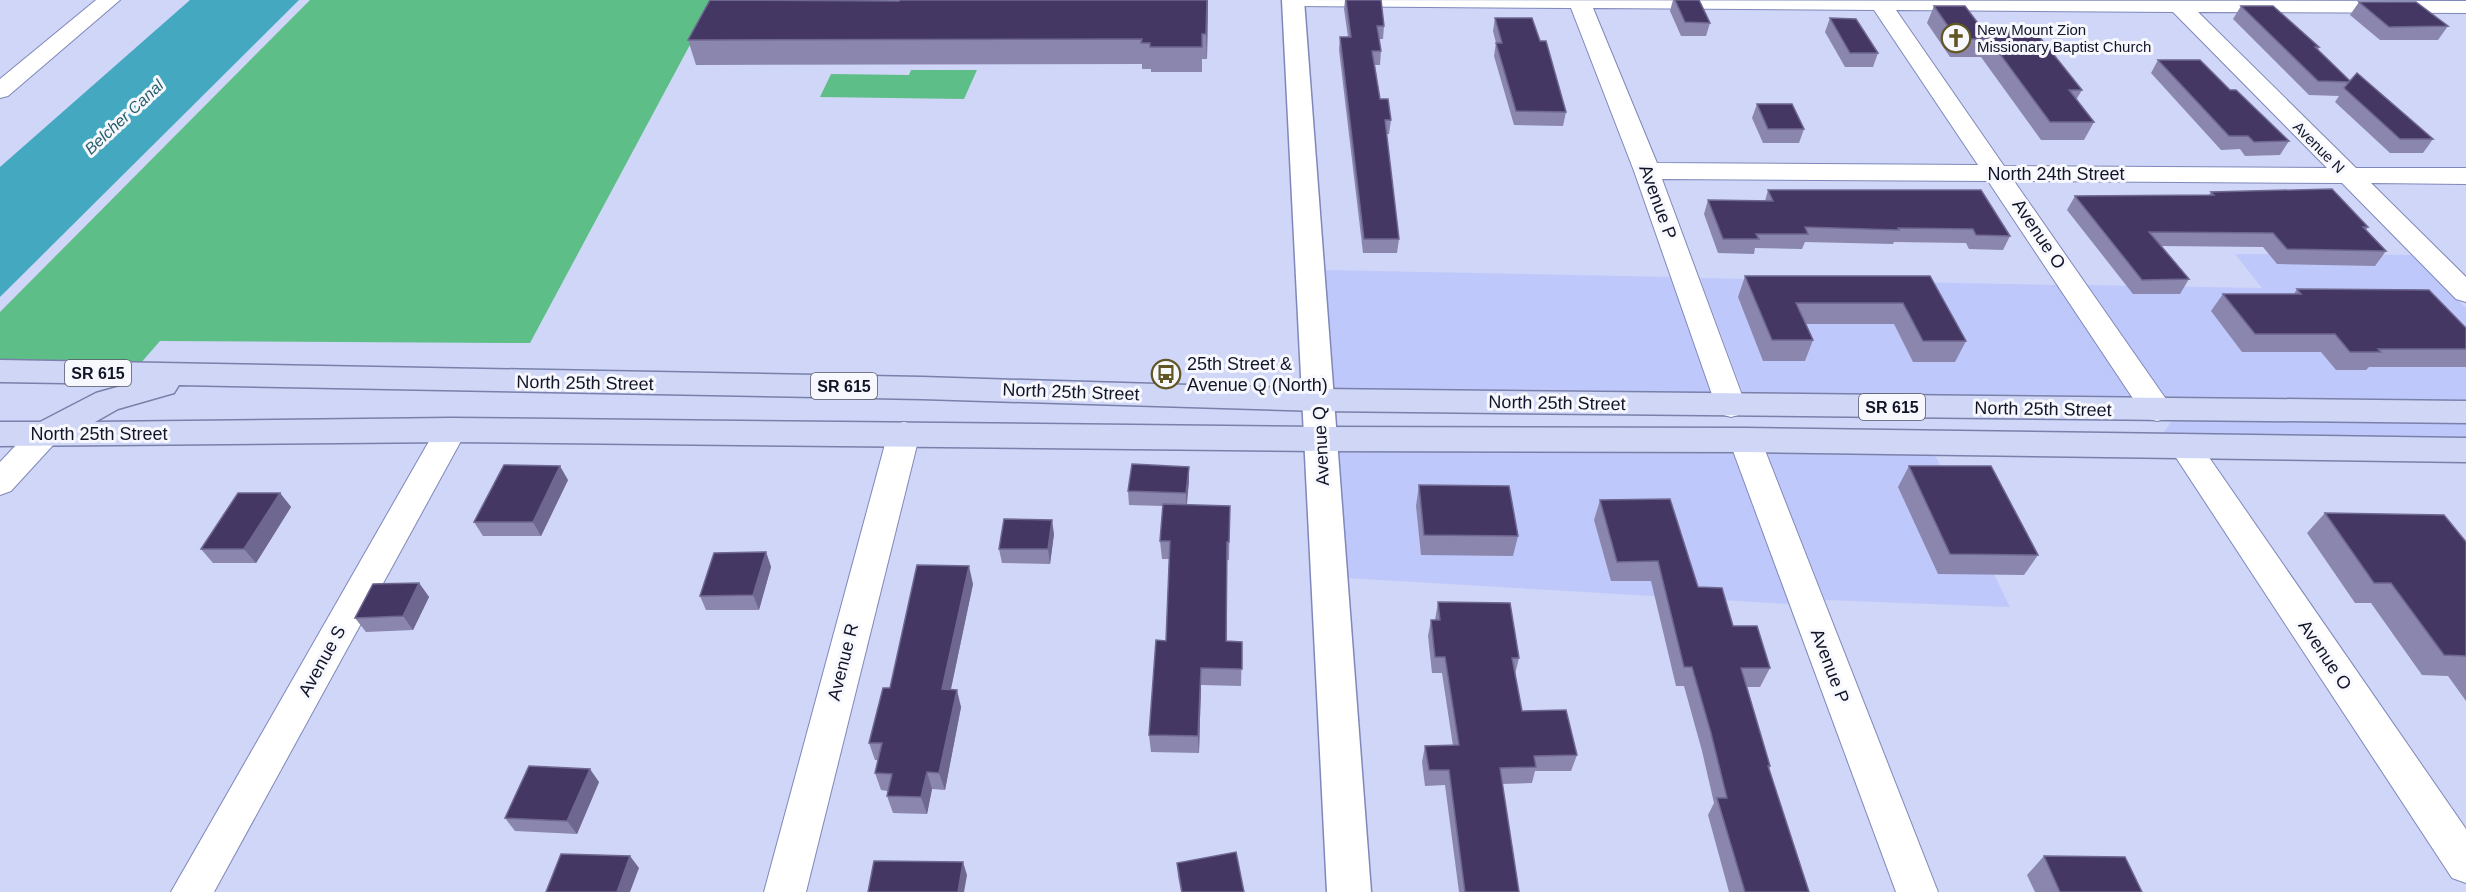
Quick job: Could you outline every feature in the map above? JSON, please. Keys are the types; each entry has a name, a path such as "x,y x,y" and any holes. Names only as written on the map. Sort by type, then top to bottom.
{"main road":[{"name":"North 25th Street","path":"0,371 910,387 1319,400 2466,412"},
{"path":"44,435 68,419 107,401 196,376"},
{"path":"1830,441 1866,425 2123,427 2148,425 2157,410"},
{"name":"North 25th Street","path":"0,434 451,430 1320,439 1745,440 2466,450"}],"street":[{"path":"0,91 110,0"},
{"path":"1293,0 2177,3 2466,7"},
{"name":"Avenue Q","path":"1293,0 1349,892"},
{"name":"Avenue P","path":"1580,1 1647,171 1731,406"},
{"name":"Avenue O","path":"1879,2 1998,173 2157,410"},
{"name":"Avenue N","path":"2177,3 2466,293"},
{"name":"North 24th Street","path":"1647,171 2466,176"},
{"name":"Avenue S","path":"192,892 451,430"},
{"name":"Avenue R","path":"785,892 904,433"},
{"path":"0,483 44,435"},
{"name":"Avenue P","path":"1745,440 1917,892"},
{"name":"Avenue O","path":"2184,445 2466,864"}],"shaded area":[{"path":"2235,254 2413,255 2466,308 2466,402 2167,400 2088,285 2262,288"},
{"path":"1325,270 1670,277 1712,395 1334,390"},
{"path":"1700,278 2058,285 2134,399 1744,396"},
{"path":"2172,420 2466,422 2466,439 2159,435 2165,431"},
{"path":"1338,450 1732,450 1789,604 1347,578"},
{"path":"1766,451 1825,451 1831,455 1839,452 1934,453 2010,607 1825,600"}],"green space":[{"path":"310,0 714,0 530,343 160,341 139,365 0,361 0,312"},
{"path":"911,70 977,70 964,99 820,97 831,74 909,75"}],"water":[{"name":"Belcher Canal","path":"190,0 299,0 0,297 0,167"}],"building":[{"path":"710,0 1207,0 1206,34 1202,34 1202,47 1150,47 1150,43 1141,43 1142,39 688,40"},
{"path":"1346,0 1381,0 1384,26 1377,26 1381,51 1372,51 1380,99 1388,99 1391,120 1385,120 1399,239 1364,239 1340,37 1351,37"},
{"path":"1675,0 1699,0 1710,23 1685,22"},
{"path":"2359,2 2416,2 2448,26 2389,27"},
{"path":"1934,6 1965,6 1983,30 2034,30 2082,90 2069,90 2094,122 2050,122 1989,39 1957,39"},
{"path":"2241,6 2273,6 2319,47 2315,47 2350,81 2357,73 2433,139 2400,139 2344,88 2349,82 2318,81"},
{"path":"1495,18 1532,18 1540,41 1546,41 1566,112 1516,111 1496,43 1502,43"},
{"path":"1830,18 1856,19 1878,53 1850,53"},
{"path":"2158,60 2200,60 2230,90 2236,90 2289,141 2254,142 2248,136 2229,136"},
{"path":"1757,104 1792,104 1804,129 1768,129"},
{"path":"2332,189 2368,227 2363,227 2386,251 2287,249 2273,233 2149,232 2189,279 2142,280 2075,196 2214,195 2211,192"},
{"path":"1768,190 1981,190 2010,236 1976,235 1973,229 1898,228 1899,230 1805,227 1808,234 1756,234 1759,239 1723,239 1708,200 1773,201"},
{"path":"1745,276 1930,276 1966,341 1923,341 1903,303 1796,303 1813,340 1772,340"},
{"path":"2297,289 2429,290 2466,328 2466,349 2378,349 2381,352 2350,352 2335,334 2255,334 2223,294 2301,294"},
{"path":"1132,464 1189,467 1186,493 1128,491"},
{"path":"504,465 560,466 533,522 474,522"},
{"path":"1909,466 1991,466 2038,555 1950,554"},
{"path":"1419,485 1509,486 1518,536 1424,535"},
{"path":"238,493 280,493 244,549 201,549"},
{"path":"1670,499 1698,587 1722,588 1733,626 1757,626 1770,668 1741,668 1770,766 1768,766 1809,892 1745,892 1717,798 1727,798 1711,733 1692,667 1684,667 1658,561 1617,562 1600,500"},
{"path":"1163,504 1230,506 1229,542 1227,542 1226,641 1242,642 1242,669 1201,668 1198,736 1149,735 1156,640 1166,641 1170,541 1160,541"},
{"path":"2325,513 2444,515 2466,542 2466,656 2444,655 2391,583 2374,583"},
{"path":"1004,519 1052,520 1048,549 999,549"},
{"path":"766,552 753,595 700,596 714,553"},
{"path":"917,565 969,566 942,689 957,690 939,773 927,772 921,797 887,796 892,774 875,773 882,743 869,743 883,688 890,688"},
{"path":"419,583 403,616 355,618 373,584"},
{"path":"1438,602 1510,603 1519,658 1512,658 1522,711 1566,710 1577,755 1534,756 1536,767 1500,768 1519,892 1465,892 1449,770 1429,770 1425,746 1459,745 1445,657 1435,657 1431,620 1440,620"},
{"path":"529,766 590,769 567,821 505,818"},
{"path":"1236,852 1244,892 1182,892 1177,863"},
{"path":"561,854 630,856 617,892 546,892"},
{"path":"2044,856 2125,857 2142,892 2060,892"},
{"path":"874,861 963,862 958,892 868,892"}],"place":[{"name":"New Mount Zion Missionary Baptist Church","path":"1956,38"},
{"name":"25th Street & Avenue Q (North)","path":"1166,374"}]}
